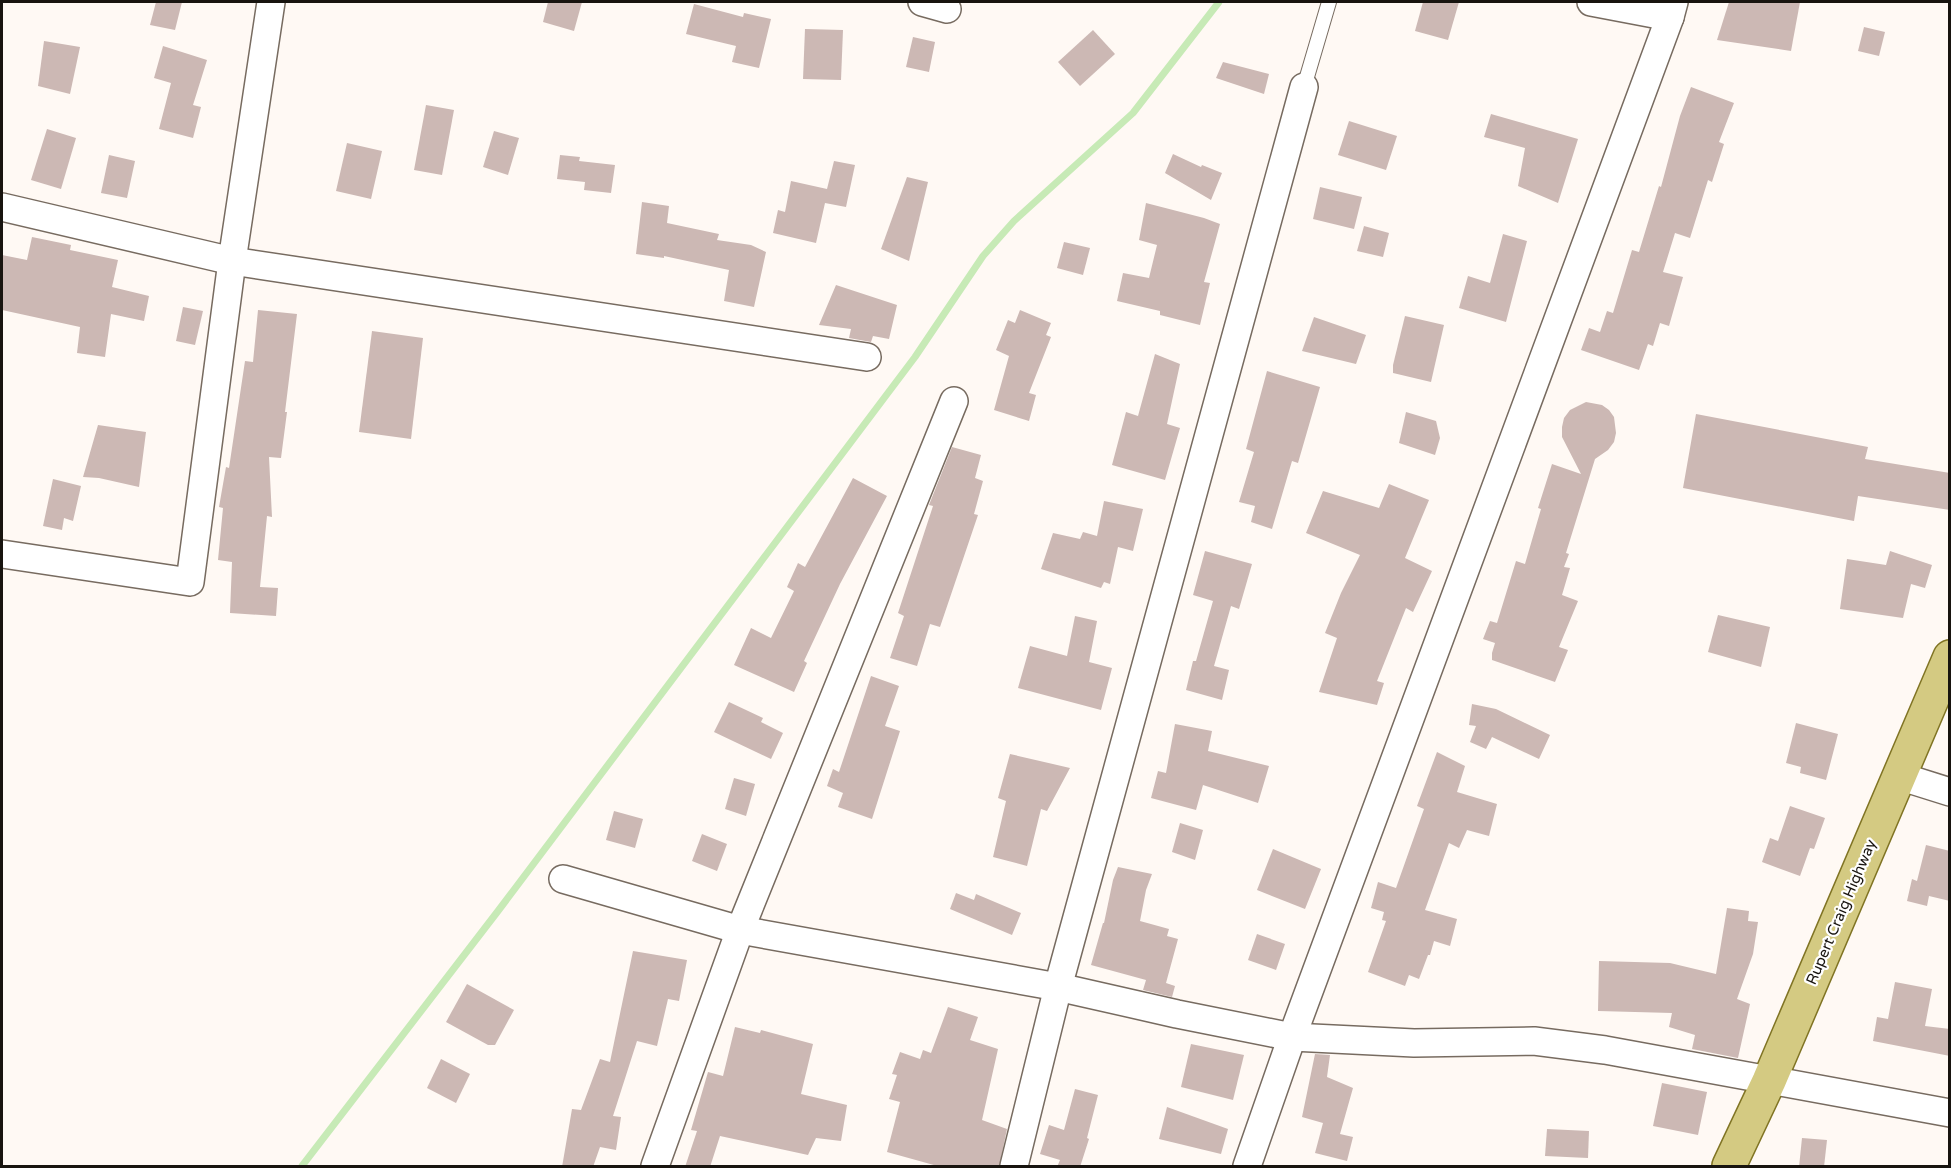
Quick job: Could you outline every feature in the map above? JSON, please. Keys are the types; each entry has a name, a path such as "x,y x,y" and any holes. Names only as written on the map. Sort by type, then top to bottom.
{"main road":[{"name":"Rupert Craig Highway","path":"1730,1167 1950,657"}],"street":[{"path":"2,554 190,582 232,261 271,2"},
{"path":"922,2 947,9"},
{"path":"1247,1167 1292,1037 1672,9 1591,2"},
{"path":"1014,1167 1058,987 1304,87"},
{"path":"2,207 232,261 867,357"},
{"path":"655,1167 740,930 954,401"},
{"path":"1899,776 1950,792"},
{"path":"563,879 740,930 1058,987 1292,1037 1414,1043 1534,1041 1605,1050 1950,1113"}],"lane":[{"path":"1304,87 1329,2"}],"building":[{"path":"156,2 182,2 175,30 150,25"},
{"path":"548,2 582,2 574,31 543,22"},
{"path":"1423,2 1459,2 1448,40 1415,31"},
{"path":"1729,2 1800,2 1791,51 1717,40"},
{"path":"694,4 743,17 744,13 771,19 759,68 732,62 736,46 686,34"},
{"path":"1864,27 1885,32 1879,56 1858,51"},
{"path":"805,29 843,30 841,80 803,79"},
{"path":"1093,30 1115,54 1080,86 1058,62"},
{"path":"913,37 935,42 929,72 906,67"},
{"path":"44,41 80,47 70,94 38,86"},
{"path":"163,46 207,60 193,105 201,107 193,138 159,129 171,83 154,78"},
{"path":"1223,62 1269,74 1264,94 1216,78"},
{"path":"1691,87 1734,103 1719,142 1724,144 1712,182 1708,180 1690,238 1675,233 1663,272 1683,277 1669,326 1660,323 1653,346 1648,344 1639,370 1581,350 1589,328 1600,332 1607,311 1613,313 1632,250 1639,252"},
{"path":"426,105 454,110 442,175 414,170"},
{"path":"1491,114 1578,139 1558,203 1518,186 1525,148 1484,137"},
{"path":"1349,121 1397,136 1386,170 1338,155"},
{"path":"47,129 76,138 61,189 31,180"},
{"path":"494,131 519,138 508,175 483,167"},
{"path":"347,143 382,151 371,199 336,191"},
{"path":"1173,154 1201,167 1202,165 1222,173 1211,200 1165,173"},
{"path":"109,155 135,161 127,198 101,193"},
{"path":"560,155 580,157 579,161 615,165 611,193 584,190 585,182 557,179"},
{"path":"834,161 855,165 846,207 825,203 816,243 773,233 778,210 785,212 791,181 827,189"},
{"path":"907,177 928,182 909,261 881,249"},
{"path":"1320,187 1362,197 1354,229 1313,219"},
{"path":"642,202 669,206 667,223 719,234 717,240 751,245 766,252 754,307 724,301 729,270 664,256 664,258 636,254"},
{"path":"1146,203 1220,224 1204,282 1210,283 1200,325 1160,315 1160,311 1117,301 1123,273 1149,278 1157,245 1139,240"},
{"path":"1364,226 1389,233 1383,257 1357,251"},
{"path":"1503,234 1527,241 1506,322 1459,308 1468,276 1490,283"},
{"path":"32,237 71,245 70,250 118,260 112,287 149,296 144,321 111,314 105,357 77,353 80,327 2,310 2,255 27,260"},
{"path":"1064,242 1090,248 1083,275 1057,268"},
{"path":"836,285 897,305 889,339 873,336 871,342 849,338 851,329 819,325"},
{"path":"183,307 203,311 195,345 176,341"},
{"path":"258,310 297,314 281,458 269,457 272,517 267,516 260,587 278,588 276,616 230,613 232,562 218,560 223,508 219,507 226,467 229,468 245,361 253,362"},
{"path":"1020,310 1051,323 1046,335 1051,337 1029,393 1036,395 1029,421 994,410 1009,356 996,350 1008,320 1015,323"},
{"path":"1405,316 1444,325 1431,382 1393,373"},
{"path":"1314,317 1366,335 1356,364 1302,351"},
{"path":"372,331 423,338 411,439 359,432"},
{"path":"1155,354 1180,364 1167,424 1180,428 1165,480 1112,465 1126,412 1138,416"},
{"path":"1267,371 1320,387 1298,463 1292,461 1272,529 1251,522 1255,506 1239,502 1254,452 1246,449"},
{"path":"1586,402 1602,405 1609,410 1614,417 1616,433 1614,442 1608,450 1595,459 1566,553 1569,554 1564,567 1570,568 1562,595 1578,601 1559,647 1568,650 1555,682 1492,660 1495,643 1483,639 1490,621 1497,623 1516,561 1525,564 1541,509 1538,508 1552,464 1581,474 1562,437 1562,427 1564,418 1570,410"},
{"path":"1406,412 1436,421 1440,438 1435,455 1399,443"},
{"path":"1696,414 1868,447 1865,459 1950,473 1950,510 1858,496 1854,521 1683,488"},
{"path":"98,425 146,432 139,487 99,478 83,477"},
{"path":"952,447 981,455 975,478 983,481 974,514 978,515 940,627 930,624 917,666 890,658 904,616 898,613 933,506 929,505"},
{"path":"853,478 887,496 840,584 804,661 807,663 794,692 734,665 751,628 771,638 794,591 787,587 798,563 805,567"},
{"path":"53,479 81,486 73,521 64,518 62,530 43,526"},
{"path":"1389,484 1429,500 1405,558 1432,571 1413,612 1406,608 1377,681 1384,683 1377,705 1319,692 1337,638 1325,633 1360,555 1306,533 1323,491 1379,508"},
{"path":"1104,501 1143,509 1133,551 1118,547 1110,584 1104,582 1101,588 1041,569 1053,533 1080,539 1083,532 1097,536"},
{"path":"1205,551 1252,564 1239,609 1231,606 1214,666 1229,670 1222,700 1186,690 1213,601 1193,595"},
{"path":"1890,551 1932,565 1925,588 1911,584 1903,618 1840,609 1847,559 1886,565"},
{"path":"1718,615 1770,627 1761,667 1708,652"},
{"path":"1075,616 1097,621 1089,662 1112,668 1101,710 1018,688 1030,646 1067,656"},
{"path":"871,676 899,686 885,726 900,731 872,819 838,807 843,793 827,786 833,769 839,772"},
{"path":"729,702 763,718 761,722 783,733 771,759 714,732"},
{"path":"1472,704 1496,709 1550,735 1539,759 1492,737 1486,749 1470,742 1476,726 1469,725"},
{"path":"1796,723 1838,734 1826,780 1800,773 1801,767 1786,763"},
{"path":"1175,724 1212,731 1208,751 1269,766 1258,803 1203,785 1196,810 1151,798 1158,771 1166,773"},
{"path":"1437,752 1465,766 1457,792 1497,804 1489,836 1467,830 1459,848 1449,843 1425,910 1457,919 1450,946 1434,941 1419,979 1409,975 1405,986 1368,972 1386,921 1382,920 1384,912 1371,908 1378,882 1396,888 1424,809 1417,806"},
{"path":"1010,754 1070,768 1047,811 1041,809 1027,866 993,857 1006,801 998,798"},
{"path":"734,778 755,784 746,816 725,809"},
{"path":"1790,806 1825,818 1814,849 1810,848 1800,876 1762,862 1770,838 1778,841"},
{"path":"614,811 643,819 635,848 606,840"},
{"path":"1180,823 1203,830 1195,860 1172,852"},
{"path":"702,834 727,844 717,871 692,861"},
{"path":"1926,845 1950,851 1950,901 1929,896 1927,906 1907,901 1912,879 1917,881"},
{"path":"1273,849 1321,869 1305,909 1257,890"},
{"path":"1118,867 1152,874 1146,890 1140,921 1169,929 1167,936 1178,939 1166,983 1175,986 1172,997 1143,990 1146,980 1091,965"},
{"path":"956,893 974,900 976,894 1021,913 1012,935 950,909"},
{"path":"1727,908 1749,911 1748,921 1758,922 1753,954 1737,999 1750,1004 1738,1058 1692,1049 1695,1035 1669,1027 1672,1013 1598,1011 1599,961 1670,963 1716,974"},
{"path":"1257,934 1285,944 1276,970 1248,960"},
{"path":"633,951 687,960 679,1001 668,999 657,1046 637,1041 613,1116 621,1117 616,1150 600,1147 593,1167 562,1167 572,1109 581,1110 600,1059 610,1062"},
{"path":"1895,982 1932,989 1925,1026 1950,1029 1950,1056 1873,1041 1877,1017 1888,1019"},
{"path":"467,984 514,1010 495,1045 488,1045 446,1022"},
{"path":"948,1007 978,1017 970,1040 998,1049 982,1120 1007,1129 999,1167 941,1167 887,1152 900,1102 889,1099 897,1075 892,1074 900,1052 920,1059 923,1050 931,1053"},
{"path":"735,1027 760,1033 761,1030 813,1044 801,1094 847,1105 841,1141 816,1138 808,1155 720,1136 710,1167 685,1167 697,1131 691,1130 708,1072 723,1076"},
{"path":"1191,1044 1244,1055 1233,1100 1181,1087"},
{"path":"1315,1054 1330,1055 1327,1077 1353,1088 1340,1134 1353,1137 1347,1161 1315,1153 1323,1123 1302,1117"},
{"path":"441,1059 470,1074 456,1103 427,1088"},
{"path":"1662,1083 1707,1092 1698,1135 1653,1126"},
{"path":"1075,1089 1098,1095 1087,1138 1089,1139 1080,1167 1057,1167 1060,1160 1040,1154 1049,1125 1064,1130"},
{"path":"1167,1107 1228,1129 1221,1154 1159,1139"},
{"path":"1547,1129 1589,1131 1588,1158 1545,1156"},
{"path":"1802,1138 1827,1140 1824,1167 1799,1167"}],"waterway":[{"path":"302,1166 498,911 915,357 983,256 1014,221 1133,113 1219,2"}]}
